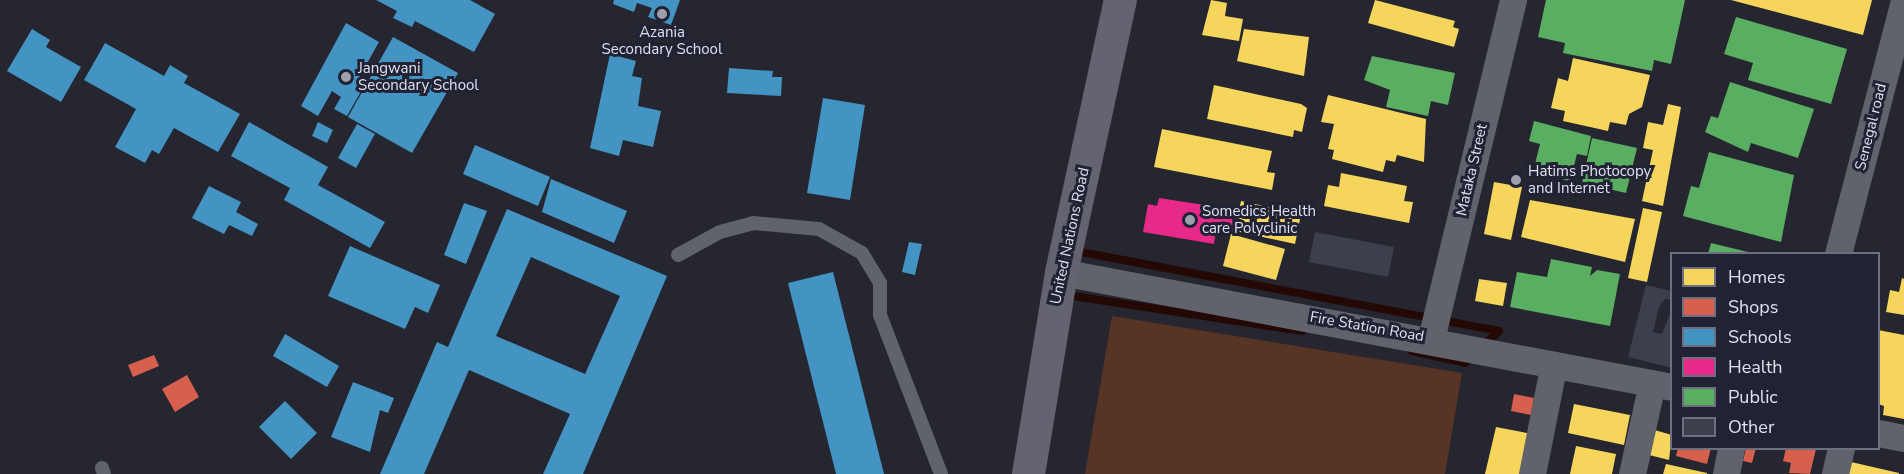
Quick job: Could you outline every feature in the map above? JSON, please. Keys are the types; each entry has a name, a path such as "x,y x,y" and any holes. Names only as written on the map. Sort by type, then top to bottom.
{"street":[{"name":"United Nations Road","path":"1028,474 1061,272 1120,0"},
{"name":"Senegal road","path":"1840,252 1904,0"},
{"name":"Mataka Street","path":"1431,339 1509,1"},
{"name":"Fire Station Road","path":"1061,272 1431,339 1553,368 1662,385"},
{"path":"1532,474 1553,368"},
{"path":"1632,474 1662,385"},
{"path":"1880,433 1904,438"},
{"path":"1726,474 1731,450"},
{"path":"1835,474 1841,450"}],"lane":[{"path":"678,255 720,232 753,223 819,229 862,253 880,283 880,315 941,474"}],"shaded area":[{"path":"1112,316 1462,373 1445,474 1085,474"}],"building: Homes":[{"path":"1211,0 1227,3 1225,16 1243,19 1239,41 1202,35"},
{"path":"1375,0 1455,21 1453,27 1459,29 1454,47 1368,23"},
{"path":"1731,0 1872,0 1863,35"},
{"path":"1244,29 1309,37 1304,76 1237,61"},
{"path":"1573,58 1650,75 1642,107 1629,114 1626,125 1610,122 1608,131 1563,121 1565,111 1551,108 1558,78 1568,81"},
{"path":"1214,85 1301,104 1307,108 1302,132 1294,130 1293,137 1207,119"},
{"path":"1328,95 1426,119 1424,162 1397,155 1395,162 1386,160 1383,172 1332,159 1334,150 1328,149 1334,124 1321,122"},
{"path":"1668,104 1681,107 1663,206 1642,201 1653,150 1643,148 1648,122 1663,125"},
{"path":"1162,129 1272,151 1267,172 1275,173 1272,190 1154,167"},
{"path":"1341,173 1407,186 1404,201 1413,202 1409,223 1324,206 1328,185 1339,187"},
{"path":"1494,182 1522,187 1511,240 1484,234"},
{"path":"1530,200 1635,219 1625,262 1521,237"},
{"path":"1241,201 1301,214 1295,244 1235,231"},
{"path":"1643,208 1662,212 1647,282 1628,278"},
{"path":"1231,234 1285,249 1276,280 1223,266"},
{"path":"1902,278 1904,279 1904,315 1886,312 1890,290 1899,292"},
{"path":"1479,279 1507,283 1503,306 1475,301"},
{"path":"1880,330 1904,335 1904,419 1883,415 1884,406 1880,405"},
{"path":"1574,404 1630,415 1624,445 1568,433"},
{"path":"1496,427 1537,435 1523,474 1485,474"},
{"path":"1651,429 1670,434 1669,460 1645,454"},
{"path":"1576,446 1616,454 1612,474 1570,474"},
{"path":"1851,462 1899,473 1899,474 1848,474"},
{"path":"1666,464 1707,473 1707,474 1663,474"}],"building: Shops":[{"path":"154,355 159,366 133,377 128,365"},
{"path":"187,375 199,397 175,412 162,389"},
{"path":"1514,394 1534,398 1531,415 1511,411"},
{"path":"1678,450 1710,450 1707,464 1676,456"},
{"path":"1746,450 1755,450 1752,463 1743,461"},
{"path":"1786,450 1816,450 1810,474 1789,473 1791,463 1783,461"}],"building: Schools":[{"path":"376,0 470,0 495,14 474,52 415,21 412,27 393,18 397,11"},
{"name":"Azania Secondary School","path":"614,0 680,0 671,25 648,17 652,8 637,3 634,12 613,4"},
{"name":"Jangwani Secondary School","path":"346,23 379,42 356,83 363,88 347,116 334,109 341,97 332,91 318,116 301,106"},
{"path":"32,29 50,40 46,47 81,67 61,102 7,71"},
{"name":"Jangwani Secondary School","path":"393,37 458,73 412,153 348,117"},
{"path":"105,43 164,76 170,65 188,76 184,83 240,114 218,152 174,128 159,154 152,150 145,163 115,147 136,109 84,80"},
{"path":"610,54 636,61 632,76 642,78 638,106 661,111 653,147 623,140 619,156 590,148"},
{"path":"729,68 773,71 772,77 782,77 781,96 727,93"},
{"path":"823,98 865,105 850,200 807,193"},
{"path":"249,122 328,167 318,185 385,222 370,248 284,200 290,188 231,156"},
{"path":"318,122 333,130 327,143 312,136"},
{"name":"Jangwani Secondary School","path":"357,124 375,134 356,168 338,158"},
{"path":"475,145 550,177 538,206 463,174"},
{"path":"551,179 627,211 614,243 542,212"},
{"path":"209,186 241,202 236,212 258,224 252,236 229,225 224,234 192,218"},
{"path":"464,203 487,211 466,264 444,255"},
{"path":"507,209 667,276 583,474 543,474 570,414 469,370 424,474 380,474 437,342 448,347","holes":["531,257 620,296 585,374 496,336"]},
{"path":"909,242 922,244 915,275 902,272"},
{"path":"350,246 440,285 428,313 415,307 405,329 328,296"},
{"path":"833,272 884,474 836,474 788,283"},
{"path":"285,334 339,366 327,387 273,356"},
{"path":"353,382 394,398 388,413 380,410 370,452 331,437"},
{"path":"285,401 317,433 291,459 259,427"}],"building: Health":[{"name":"Somedics Health care Polyclinic","path":"1159,198 1237,210 1233,233 1216,230 1214,244 1143,232 1148,204 1157,206"}],"building: Public":[{"path":"1546,0 1685,0 1671,64 1654,60 1652,71 1563,53 1565,43 1538,37"},
{"path":"1736,17 1847,49 1831,104 1748,80 1753,63 1724,54"},
{"path":"1372,56 1455,73 1448,105 1431,101 1428,116 1386,107 1390,90 1364,80"},
{"path":"1730,82 1814,109 1798,158 1751,143 1748,152 1705,132 1711,116 1718,118"},
{"path":"1534,121 1591,136 1587,156 1577,154 1570,181 1533,172 1540,144 1529,141"},
{"path":"1592,138 1637,148 1626,193 1582,183"},
{"path":"1709,152 1794,175 1781,242 1683,216 1691,186 1699,188"},
{"path":"1711,243 1748,252 1709,252"},
{"path":"1551,259 1592,267 1590,276 1597,270 1620,274 1610,326 1510,307 1517,272 1547,277"}],"building: Other":[{"path":"1315,232 1394,247 1388,277 1309,262"},
{"path":"1646,285 1670,291 1670,300 1665,299 1659,307 1653,332 1662,334 1670,313 1670,368 1628,357"}],"waterway":[{"path":"1081,252 1499,331 1482,347"},
{"path":"1073,296 1302,331"},
{"path":"1412,351 1465,363 1473,356"}],"place":[{"name":"Azania Secondary School","path":"662,14"},
{"name":"Jangwani Secondary School","path":"346,77"},
{"name":"Hatims Photocopy and Internet","path":"1516,180"},
{"name":"Somedics Health care Polyclinic","path":"1190,220"}]}
